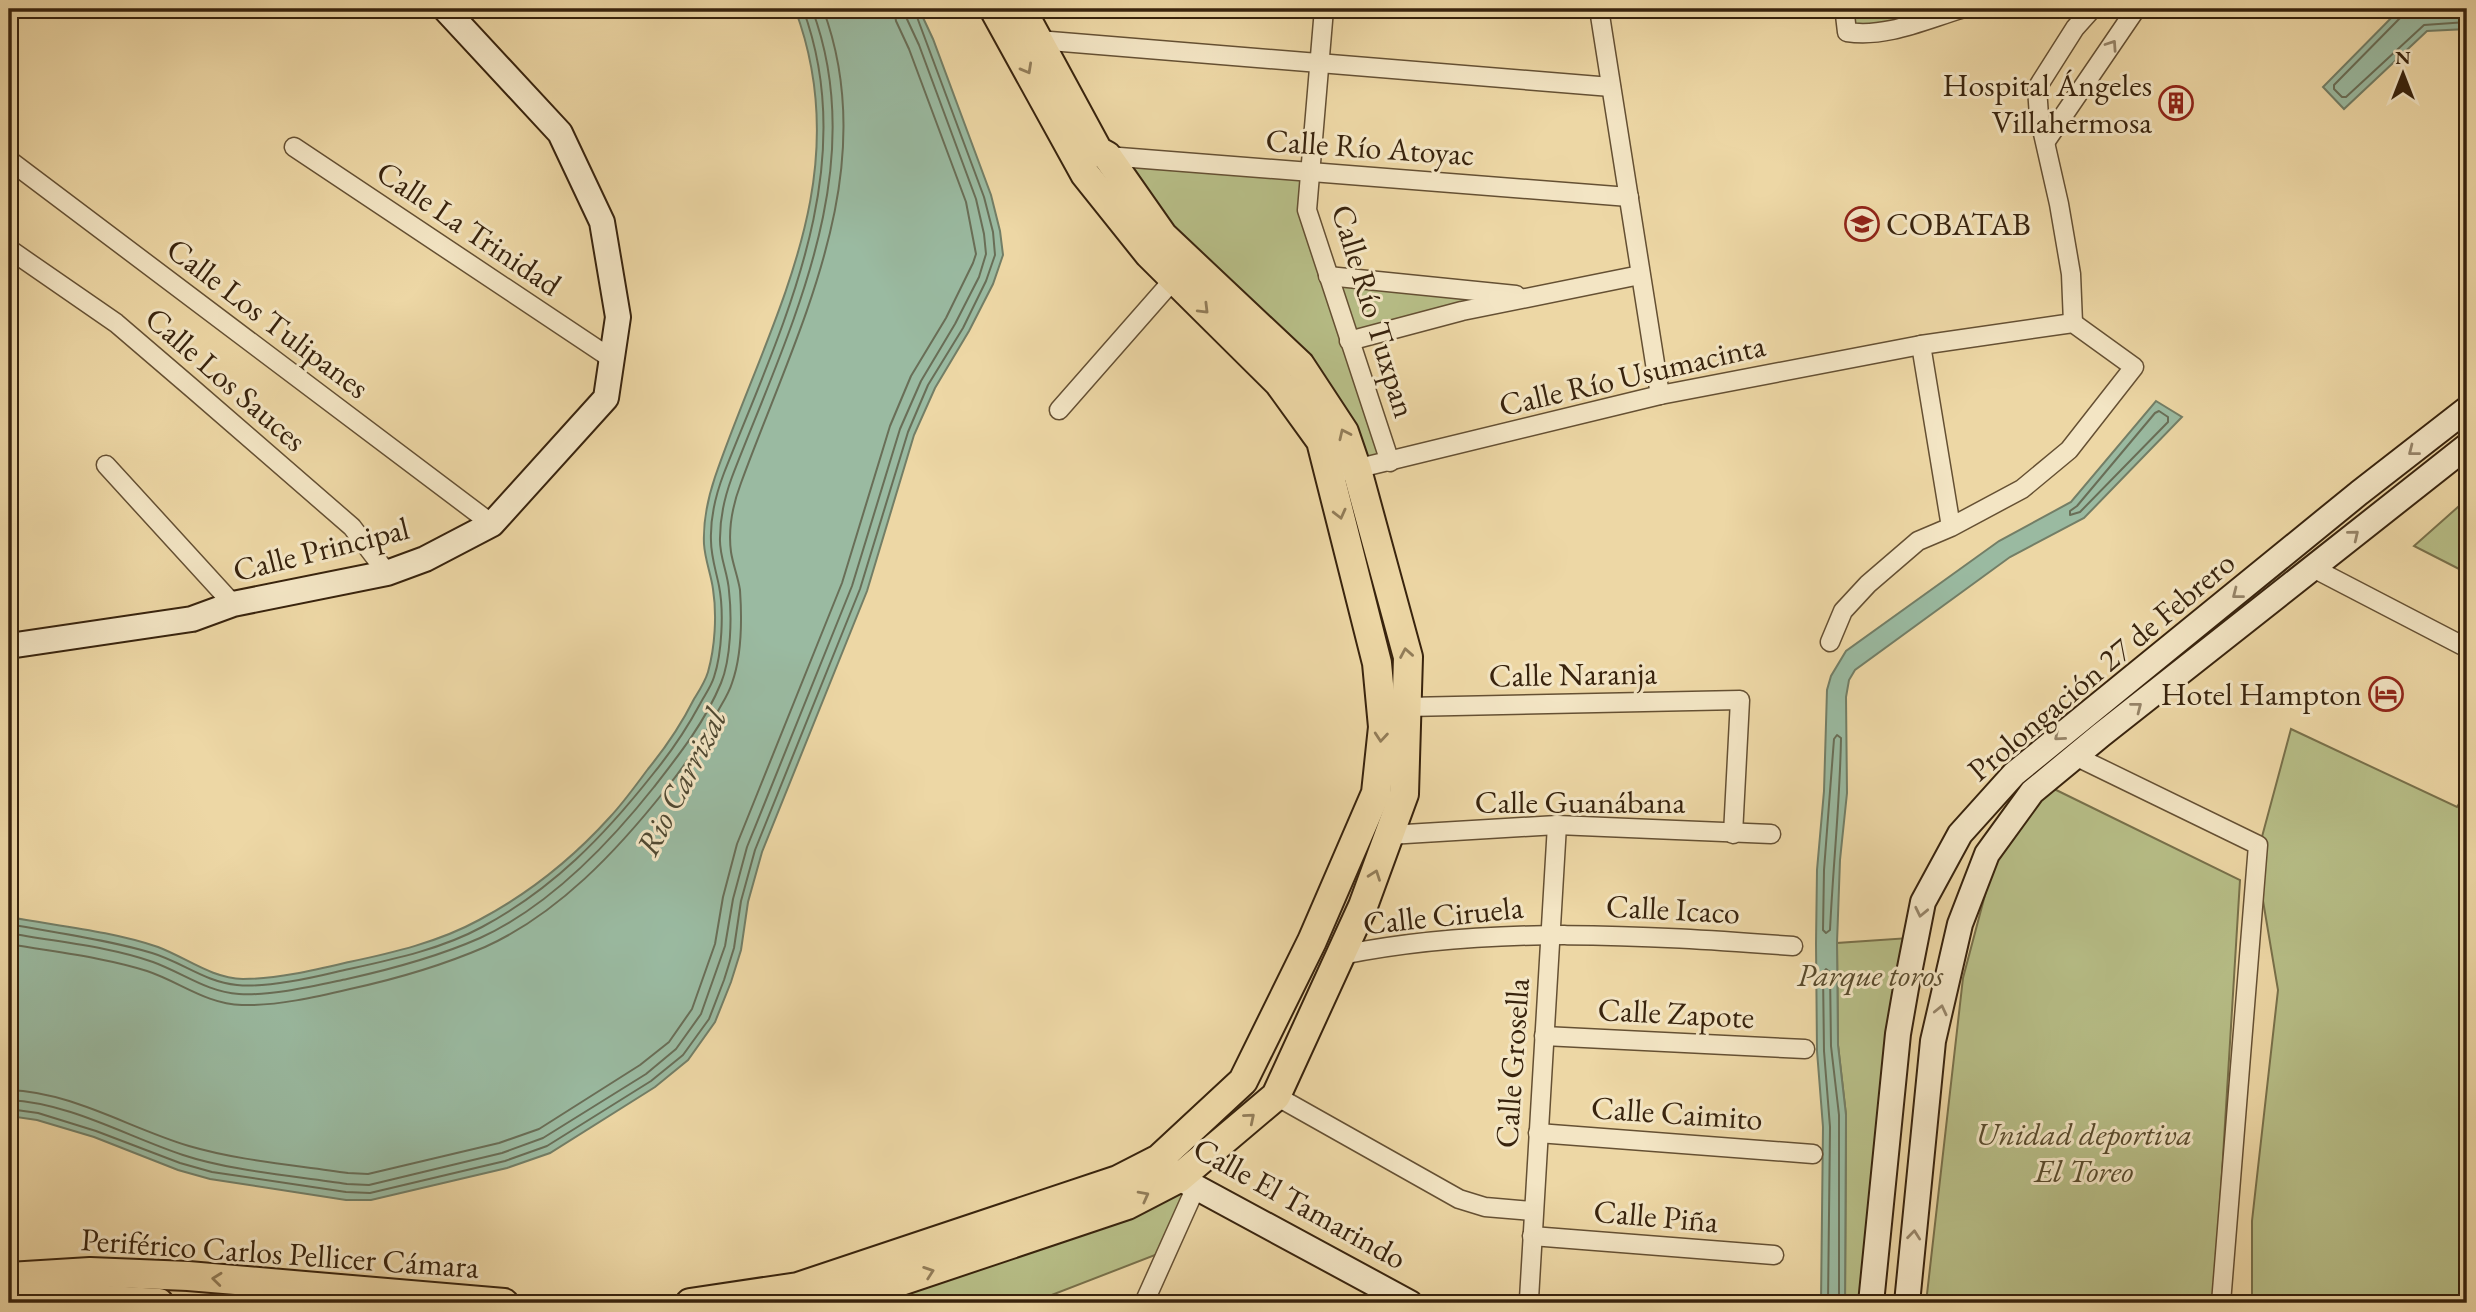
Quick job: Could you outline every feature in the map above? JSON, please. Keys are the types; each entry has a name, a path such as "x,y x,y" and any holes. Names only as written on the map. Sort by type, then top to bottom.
{"main road":[{"name":"Calle Principal","path":"9,646 192,619 233,604 387,573 425,559 492,524 606,398 618,317 602,222 561,133 445,9"},
{"path":"994,9 1085,174 1149,254 1279,383 1321,441 1377,663 1383,727 1376,793 1312,941 1243,1081 1178,1175"},
{"path":"817,1303 873,1300 1127,1205 1178,1175 1276,1096 1342,956 1404,794 1408,657 1357,470 1344,432 1300,365 1163,236 1107,156 1098,151 1021,9"},
{"name":"Prolongación 27 de Febrero","path":"1871,1303 1898,1034 1906,988 1923,902 1960,834 2014,774 2359,493 2467,409"},
{"name":"Prolongación 27 de Febrero","path":"1908,1303 1933,1041 1960,925 1987,853 2032,792 2467,446"},
{"path":"690,1303 798,1287 1118,1180 1178,1175"},
{"name":"Calle El Tamarindo","path":"1178,1175 1410,1303"},
{"name":"Periférico Carlos Pellicer Cámara","path":"14,1295 90,1272 188,1276 505,1303"},
{"name":"Periférico Carlos Pellicer Cámara","path":"14,1295 77,1301 159,1303"}],"street":[{"name":"Calle Río Tuxpan","path":"1324,9 1307,211 1390,462"},
{"path":"1599,9 1660,396"},
{"path":"1847,9 1847,32 1865,34 1887,31 1961,9"},
{"path":"1830,642 1843,611 1868,584 1918,541 1951,527 2022,489 2069,450 2134,367 2073,323 2071,274 2039,116 2037,88 2076,28 2092,9"},
{"path":"2046,141 2136,9"},
{"path":"1038,40 1611,88"},
{"name":"Calle La Trinidad","path":"294,147 612,359"},
{"name":"Calle Río Atoyac","path":"1107,156 1629,197"},
{"name":"Calle Los Tulipanes","path":"9,160 492,524"},
{"name":"Calle Los Sauces","path":"9,248 116,323 193,389 352,527 387,573"},
{"path":"1328,275 1537,297"},
{"path":"1349,341 1462,311 1640,275"},
{"path":"1059,410 1174,279"},
{"name":"Calle Río Usumacinta","path":"1329,473 1357,470 1660,396 1921,345 2073,323"},
{"path":"1921,345 1951,527"},
{"path":"106,465 233,604"},
{"path":"2313,568 2467,648"},
{"name":"Calle Naranja","path":"1407,707 1740,699 1733,834"},
{"path":"2076,756 2258,845 2221,1303"},
{"name":"Calle Guanábana","path":"1389,835 1557,825 1771,834"},
{"name":"Calle Grosella","path":"1526,1303 1529,1299 1557,825"},
{"name":"Calle Icaco","path":"1550,935 1611,934 1793,946"},
{"name":"Calle Ciruela","path":"1342,956 1395,945 1550,935"},
{"name":"Calle Zapote","path":"1544,1036 1805,1049"},
{"path":"1276,1096 1459,1199 1485,1207 1533,1211"},
{"name":"Calle Caimito","path":"1538,1133 1813,1154"},
{"path":"1149,1301 1178,1175"},
{"name":"Calle Piña","path":"1532,1236 1774,1255"}],"green space":[{"path":"1847,9 1961,9 1847,32"},
{"path":"1107,156 1311,172 1307,211 1328,276 1537,297 1349,341 1390,462 1357,470"},
{"path":"2467,499 2467,573 2414,546"},
{"path":"2291,729 2457,807 2467,791 2467,1303 2252,1303 2252,1221 2278,990 2256,859"},
{"name":"Unidad deportiva El Toreo","path":"2048,786 2240,880 2214,1303 1926,1303 1963,978 1994,861"},
{"name":"Parque toros","path":"1909,938 1871,1303 1845,1303 1846,1115 1838,1045 1837,943"},
{"path":"1196,1187 1168,1250 1031,1303 873,1303"}],"water":[{"name":"Rio Carrizal","path":"795,9 919,9 933,39 991,195 1003,255 993,284 935,388 914,435 867,591 762,852 748,902 741,950 715,1022 688,1060 655,1087 550,1153 507,1168 371,1200 346,1200 210,1179 178,1170 94,1137 37,1120 9,1116 9,917 140,941 231,978 296,974 398,951 464,928 515,899 549,874 581,847 610,817 667,744 704,683 712,652 714,599 704,544 710,493 781,305 799,248 812,190 817,132 812,71"},
{"path":"2400,9 2467,9 2467,29 2427,31 2344,109 2323,87"},
{"path":"2156,401 2182,417 2084,518 2010,557 1855,670 1849,680 1846,697 1847,793 1840,860 1837,943 1838,1045 1846,1115 1845,1303 1821,1303 1823,1127 1817,1051 1817,870 1824,791 1827,690 1831,676 1846,651 1999,541 2071,502"}],"place":[{"name":"Hospital Ángeles Villahermosa","path":"2176,103"},
{"name":"COBATAB","path":"1862,224"},
{"name":"Hotel Hampton","path":"2386,694"}]}
